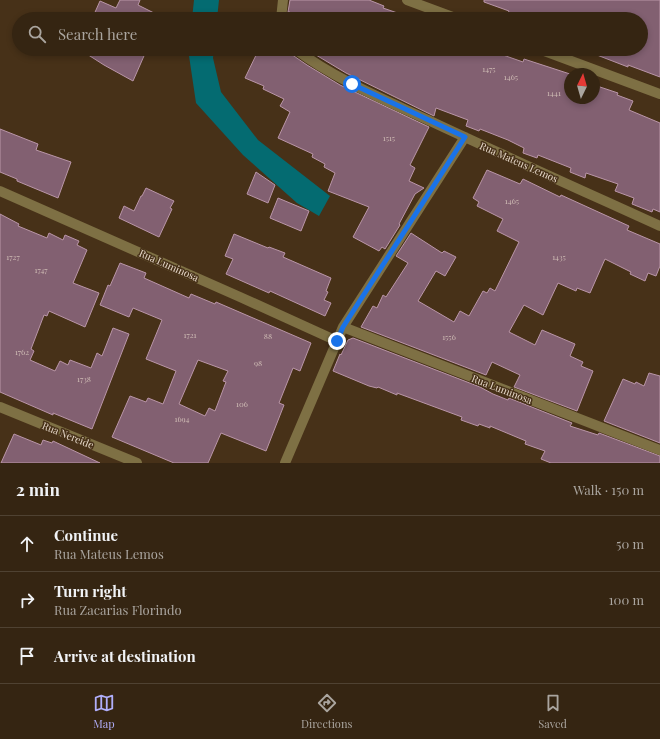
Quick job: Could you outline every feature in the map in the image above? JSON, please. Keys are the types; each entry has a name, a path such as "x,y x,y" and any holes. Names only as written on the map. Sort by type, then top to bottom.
{"street":[{"path":"281,12 283,0"},
{"path":"407,0 439,12"},
{"name":"Rua Mateus Lemos","path":"305,56 352,84 660,226"},
{"path":"558,56 660,94"},
{"path":"285,463 343,327 465,137"},
{"name":"Rua Luminosa","path":"0,191 337,341"},
{"name":"Rua Luminosa","path":"343,327 660,450"},
{"name":"Rua Nereide","path":"0,407 137,463"}],"water":[{"path":"194,0 219,0 218,12 193,12"},
{"path":"189,56 213,56 221,92 258,140 330,196 319,216 297,203 243,155 196,103"}],"building":[{"path":"120,0 140,0 138,5 152,12 95,12 100,1 116,8"},
{"path":"290,0 369,0 384,6 383,8 395,12 290,12 288,12"},
{"path":"484,0 660,0 660,77 600,56 648,56 648,12 508,12 484,2"},
{"path":"90,56 144,56 133,81"},
{"path":"256,56 294,56 340,85 429,127 410,165 415,168 409,181 424,188 415,194 399,224 400,225 385,249 382,247 379,251 353,237 369,207 328,191 335,173 324,167 325,164 312,157 313,154 278,138 290,112 280,106 284,99 263,89 264,86 245,78"},
{"path":"318,56 506,56 523,62 524,59 564,72 564,104 600,104 600,87 618,93 617,95 633,101 629,110 660,123 660,212 653,209 652,212 632,204 634,198 615,191 618,184 586,173 585,178 570,172 571,168 538,155 537,158 523,153 524,148 508,140 480,129 479,131 466,126 468,120 436,108 434,116 346,73"},
{"path":"0,129 38,144 36,150 71,162 58,198 17,181 17,179 0,172"},
{"path":"487,170 520,184 523,179 560,197 561,195 629,226 627,230 660,244 660,266 656,276 648,273 645,281 605,259 590,293 577,288 576,291 558,283 543,315 524,305 509,332 535,345 542,330 575,344 570,356 583,362 581,366 593,371 577,411 514,387 520,375 492,362 486,375 361,327 373,306 377,308 383,295 386,297 408,263 396,256 411,233 442,253 444,251 456,257 445,276 436,271 418,301 454,322 460,311 469,316 483,291 487,293 490,288 495,291 519,242 497,231 503,219 477,206 479,202 473,198"},
{"path":"256,172 275,185 268,203 247,194"},
{"path":"146,188 174,201 170,208 172,209 159,237 119,218 124,206 134,211"},
{"path":"278,198 309,211 301,231 270,218"},
{"path":"0,214 19,224 18,226 47,238 49,233 63,240 65,235 79,241 77,245 87,250 73,283 99,293 85,327 49,311 47,316 44,315 31,349 34,351 30,360 55,371 60,361 68,365 70,360 91,368 97,353 102,356 113,328 129,334 92,429 53,413 53,415 0,392"},
{"path":"234,234 268,248 269,247 285,253 283,257 331,278 326,291 328,292 324,300 331,303 325,316 270,291 269,293 226,274 233,259 225,256"},
{"path":"120,263 146,273 144,278 189,298 191,294 215,304 216,302 311,343 300,371 293,368 279,403 284,405 266,451 221,433 208,463 174,463 112,437 130,396 146,402 148,398 163,404 176,371 146,359 162,320 133,308 129,317 100,305 108,285 110,286","holes":["198,360 228,371 223,381 226,382 215,411 209,408 205,416 179,404"]},
{"path":"353,338 480,387 508,400 509,398 572,423 570,426 598,435 599,433 660,456 660,463 551,463 541,459 545,451 525,444 526,441 490,426 490,428 479,424 478,426 461,420 462,417 397,393 397,395 378,387 369,386 333,371 348,340"},
{"path":"649,373 660,376 660,443 604,421 623,379 635,384 636,382 644,386"},
{"path":"14,434 41,445 43,440 52,443 53,441 100,463 1,463"}],"route":[{"path":"337,341 343,327 465,137 352,84"}]}
